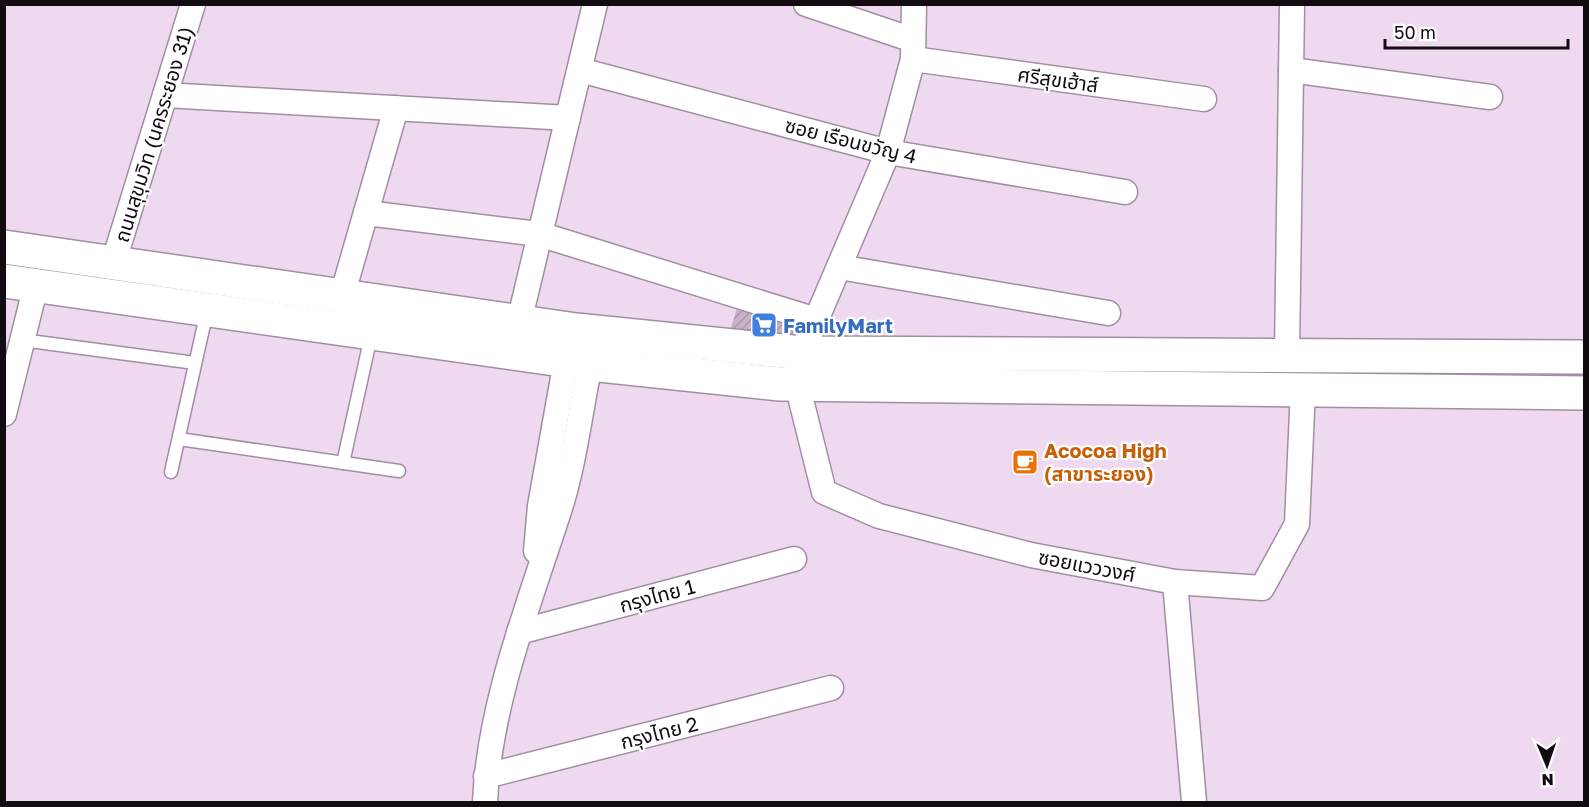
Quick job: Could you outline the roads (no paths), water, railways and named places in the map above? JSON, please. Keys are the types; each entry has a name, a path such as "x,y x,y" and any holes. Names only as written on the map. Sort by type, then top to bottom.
{"street":[{"name":"ถนนสุขุมวิท (นครระยอง 31)","path":"113,264 193,4"},
{"path":"519,322 538,234 595,4"},
{"name":"ศรีสุขเฮ้าส์","path":"806,4 913,50 1204,99"},
{"path":"799,368 816,320 888,152 913,50 914,4"},
{"path":"1287,354 1292,4"},
{"name":"ซอย เรือนขวัญ 4","path":"580,70 888,152 1125,192"},
{"path":"1291,70 1490,97"},
{"path":"165,95 568,118"},
{"path":"342,296 396,108"},
{"path":"366,213 538,234 816,320"},
{"path":"4,247 519,322 799,368 1287,354 1584,357"},
{"path":"839,267 1108,313"},
{"path":"4,414 22,340 20,283 578,363 799,368 1303,389 1584,393"},
{"path":"1369,356 1369,390"},
{"path":"485,802 486,776 519,632 533,583 560,509 578,363"},
{"name":"ซอยแวววงศ์","path":"799,368 824,492 879,516 1031,555 1176,582 1262,588 1297,524 1303,389"},
{"name":"กรุงไทย 1","path":"519,632 795,559"},
{"path":"1176,582 1194,802"},
{"name":"กรุงไทย 2","path":"486,776 831,688"}],"lane":[{"path":"171,472 207,310"},
{"path":"343,463 372,334"},
{"path":"22,340 195,363"},
{"path":"179,439 399,471"}],"place":[{"name":"FamilyMart","path":"764,325"},
{"name":"Acocoa High (สาขาระยอง)","path":"1025,462"}]}
